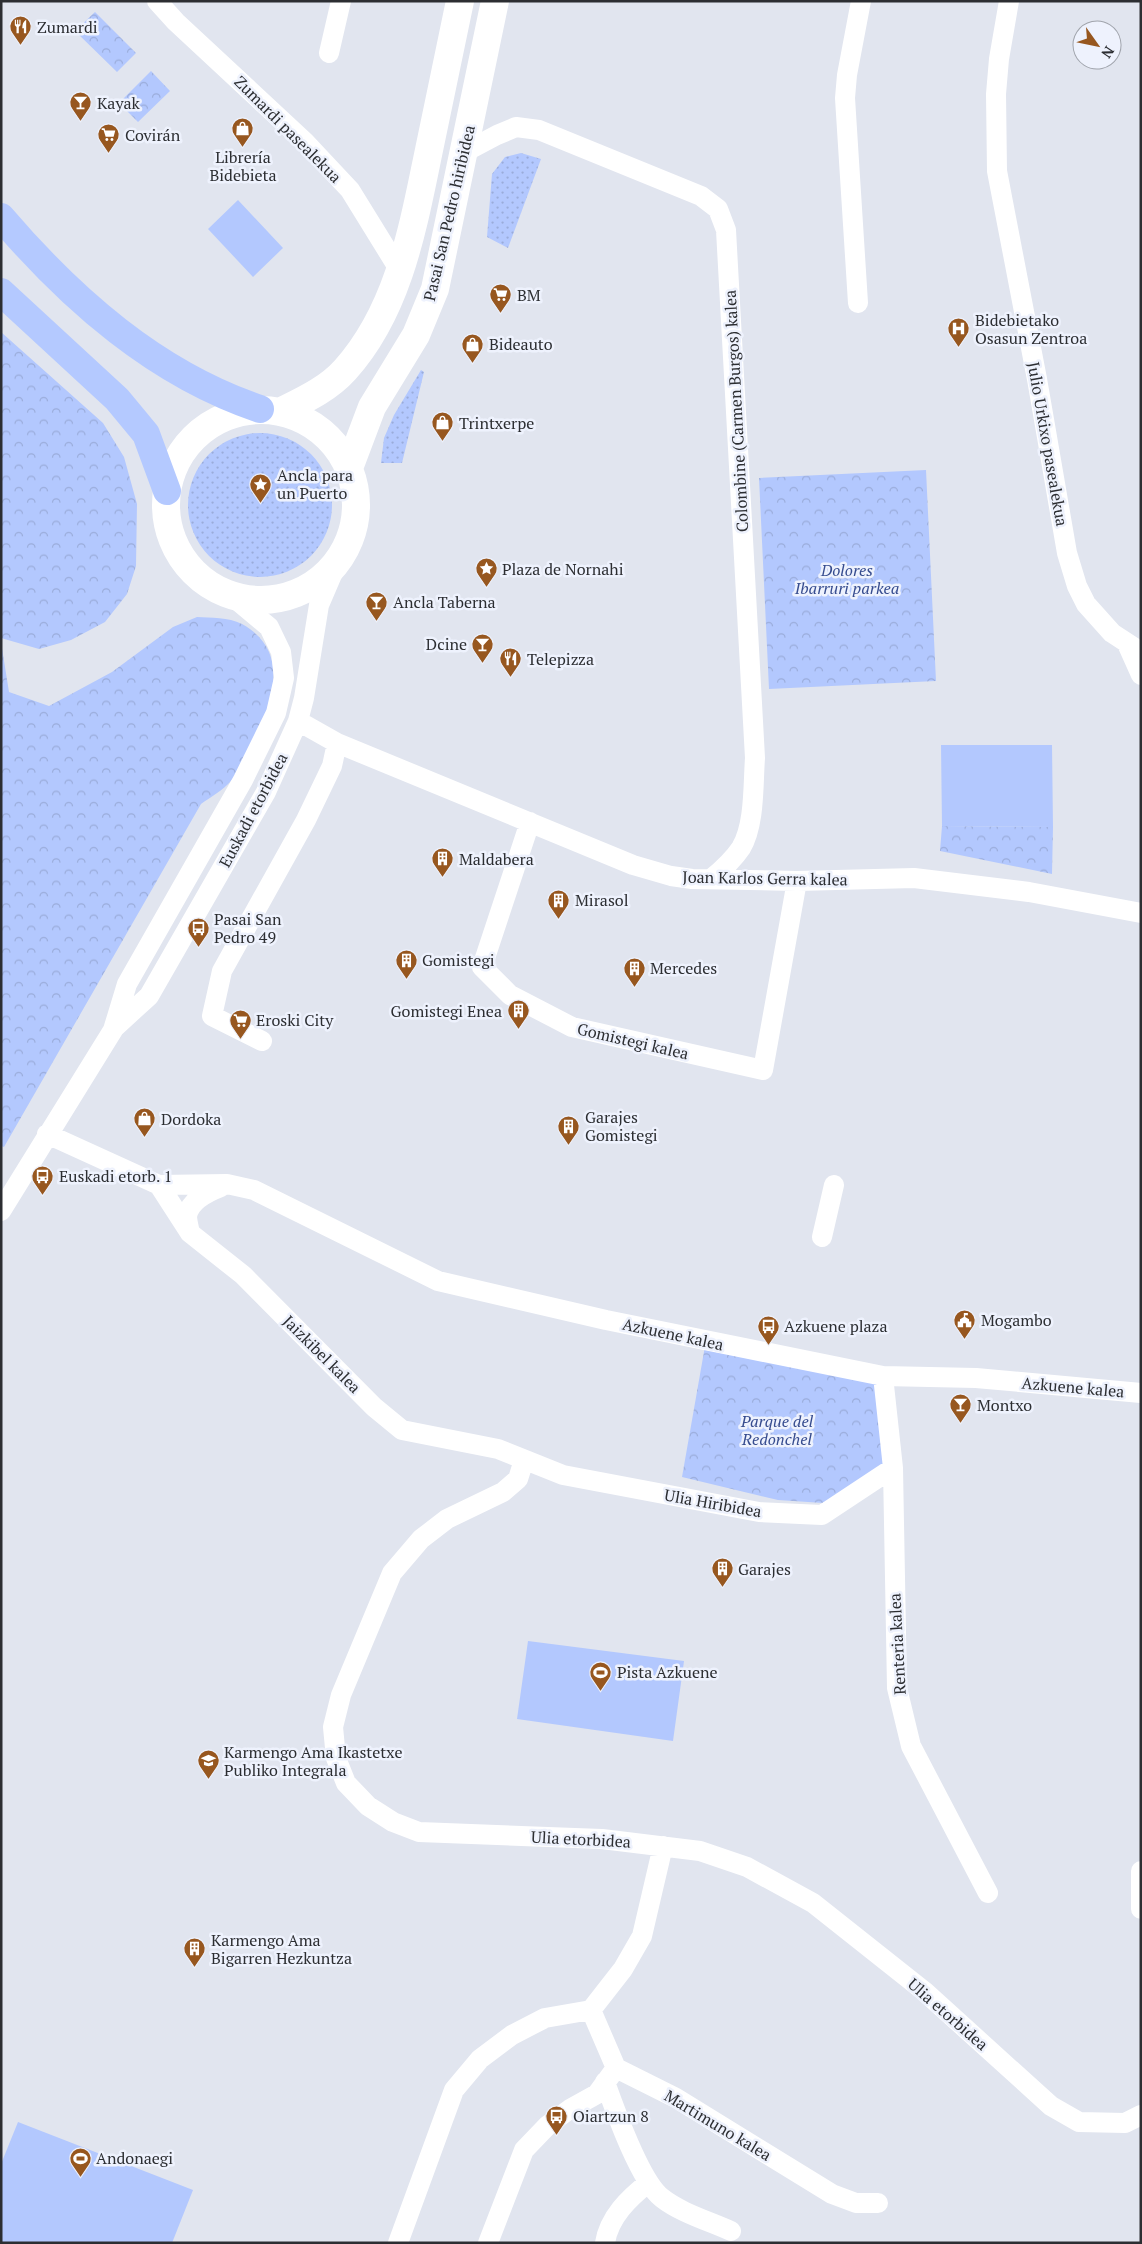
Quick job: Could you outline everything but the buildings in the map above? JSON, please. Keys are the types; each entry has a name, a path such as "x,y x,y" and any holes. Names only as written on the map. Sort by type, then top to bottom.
{"highway":[{"path":"1,217 51,273 116,330 176,371 211,391 271,410"},
{"path":"1,292 117,399 146,434 167,491"}],"main road":[{"name":"Pasai San Pedro hiribidea","path":"271,410 299,417 329,437 341,452 349,468 355,487 357,514 350,540 337,563 316,583 290,596 261,601 232,596 217,590 197,577 182,558 171,537 166,514 167,491 174,465 189,443 209,425 234,414 271,410 326,387 344,372 375,327 389,301 413,226 460,1"},
{"name":"Pasai San Pedro hiribidea","path":"349,468 372,407 416,335 435,289 495,1"}],"street":[{"name":"Zumardi pasealekua","path":"157,1 176,22 306,142 350,190 400,270"},
{"path":"329,54 341,1"},
{"path":"858,304 845,98 847,74 861,1"},
{"name":"Julio Urkixo pasealekua","path":"1009,1 999,59 996,94 997,171 1037,379 1067,553 1077,586 1086,604 1099,621 1135,649"},
{"name":"Colombine (Carmen Burgos) kalea","path":"463,153 496,134 516,127 539,130 701,196 718,209 726,230 755,758 750,821 742,847 724,868 711,879"},
{"name":"Euskadi etorbidea","path":"1,1211 113,1030 149,996 266,792 298,721 304,698 319,605 337,563"},
{"name":"Euskadi etorbidea","path":"113,1030 127,984 243,780 276,713 284,678 282,652 269,627 232,596"},
{"path":"1135,649 1141,674"},
{"name":"Joan Karlos Gerra kalea","path":"298,721 337,744 633,865 671,876 797,882 914,878 1029,892 1141,913"},
{"path":"262,1041 212,1016 222,971 306,820 332,766 337,744"},
{"name":"Gomistegi kalea","path":"530,822 482,967 510,995 572,1027 763,1070 797,882"},
{"path":"47,1134 158,1185"},
{"path":"190,1233 187,1216 196,1201 207,1192 227,1184"},
{"name":"Azkuene kalea","path":"158,1185 227,1184 254,1190 438,1281 606,1320 883,1376 976,1378 1141,1393"},
{"name":"Jaizkibel kalea","path":"158,1185 190,1233 243,1275 374,1407 402,1430 498,1449 524,1460"},
{"path":"822,1237 834,1185"},
{"name":"Renteria kalea","path":"883,1376 893,1468 897,1688 911,1746 988,1893"},
{"name":"Ulia Hiribidea","path":"524,1460 563,1475 759,1512 822,1515 893,1468"},
{"name":"Ulia etorbidea","path":"524,1460 518,1479 503,1492 447,1519 421,1539 392,1573 341,1694 333,1727 336,1758 346,1783 368,1806 393,1822 419,1832 602,1839 700,1851 747,1867 813,1903 924,1992 1051,2106 1079,2122 1125,2123 1141,2114"},
{"path":"398,2243 454,2090 480,2059 512,2034 545,2018 591,2010 622,1969 642,1936 663,1846"},
{"path":"1141,1870 1141,1909"},
{"path":"591,2010 610,2075 619,2121 648,2182 661,2198 731,2231"},
{"path":"488,2243 524,2150 548,2125 570,2108 597,2094 610,2075"},
{"name":"Martimuno kalea","path":"610,2075 676,2098 832,2194 856,2203 878,2204"},
{"path":"605,2243 615,2218 629,2198 648,2182"}],"green space":[{"path":"95,12 136,53 117,72 75,31"},
{"path":"151,71 170,91 138,122 119,103"},
{"path":"521,153 541,159 508,248 487,237 492,174 505,157"},
{"path":"238,200 283,248 253,277 208,229"},
{"path":"1,332 103,423 124,457 137,504 136,566 127,594 105,622 71,640 39,649 1,638"},
{"path":"421,370 424,372 402,463 381,463 384,438 394,415"},
{"path":"260,433 274,434 288,439 300,445 311,454 320,465 326,477 331,491 331,519 326,533 320,545 311,556 300,565 288,571 274,576 260,577 246,576 232,571 220,565 209,556 200,545 194,533 189,519 188,505 189,491 194,477 200,465 209,454 220,445 232,439 246,434"},
{"name":"Dolores Ibarruri parkea","path":"926,470 936,681 769,689 759,478"},
{"path":"197,617 225,619 242,624 257,635 267,648 272,663 273,678 267,710 238,773 224,787 201,804 4,1147 1,1146 1,642 9,692 49,706 112,672 173,627"},
{"path":"941,745 1052,745 1053,827 942,826"},
{"path":"942,826 1053,827 1052,874 940,851"},
{"name":"Parque del Redonchel","path":"705,1346 876,1381 886,1465 823,1503 778,1500 682,1477"},
{"path":"528,1641 684,1661 673,1741 517,1719"},
{"name":"Andonaegi","path":"18,2122 193,2190 172,2243 1,2243 1,2164"}],"place":[{"name":"Zumardi","path":"21,46"},
{"name":"Kayak","path":"81,122"},
{"name":"Librería Bidebieta","path":"243,147"},
{"name":"Covirán","path":"109,154"},
{"name":"BM","path":"501,314"},
{"name":"Bidebietako Osasun Zentroa","path":"959,348"},
{"name":"Bideauto","path":"473,363"},
{"name":"Trintxerpe","path":"443,442"},
{"name":"Ancla para un Puerto","path":"261,503"},
{"name":"Plaza de Nornahi","path":"486,588"},
{"name":"Ancla Taberna","path":"377,621"},
{"name":"Dcine","path":"483,663"},
{"name":"Telepizza","path":"511,678"},
{"name":"Maldabera","path":"443,878"},
{"name":"Mirasol","path":"559,919"},
{"name":"Pasai San Pedro 49","path":"198,947"},
{"name":"Gomistegi","path":"406,979"},
{"name":"Mercedes","path":"634,987"},
{"name":"Gomistegi Enea","path":"518,1030"},
{"name":"Eroski City","path":"240,1039"},
{"name":"Dordoka","path":"145,1138"},
{"name":"Garajes Gomistegi","path":"569,1145"},
{"name":"Euskadi etorb. 1","path":"43,1195"},
{"name":"Mogambo","path":"965,1339"},
{"name":"Azkuene plaza","path":"768,1345"},
{"name":"Montxo","path":"961,1424"},
{"name":"Garajes","path":"722,1588"},
{"name":"Pista Azkuene","path":"601,1691"},
{"name":"Karmengo Ama Ikastetxe Publiko Integrala","path":"208,1780"},
{"name":"Karmengo Ama Bigarren Hezkuntza","path":"195,1968"},
{"name":"Oiartzun 8","path":"557,2135"},
{"name":"Andonaegi","path":"80,2177"}]}
